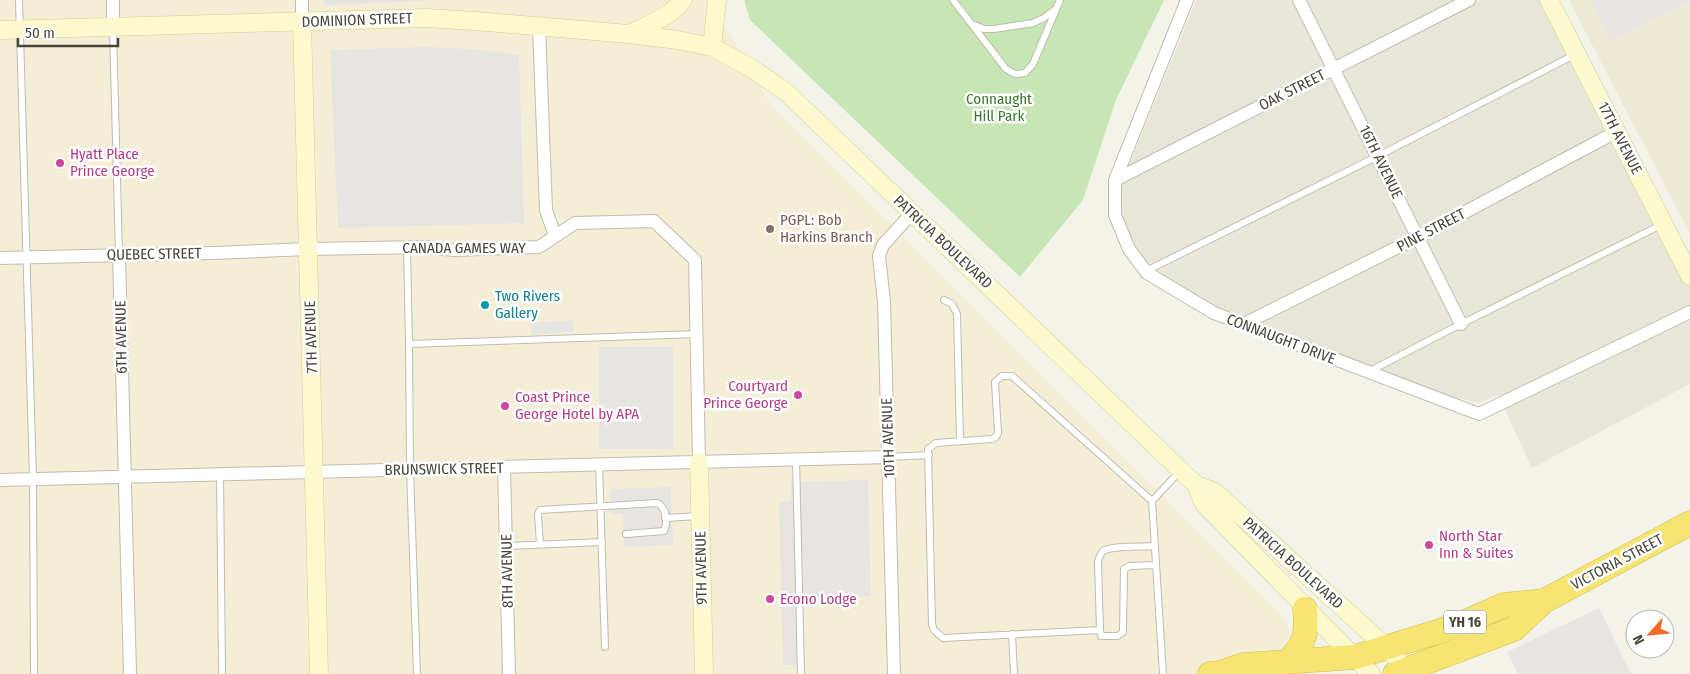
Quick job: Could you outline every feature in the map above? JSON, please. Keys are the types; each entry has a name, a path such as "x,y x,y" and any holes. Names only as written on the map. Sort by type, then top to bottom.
{"highway":[{"name":"VICTORIA STREET","path":"1404,673 1514,629 1544,601 1690,524"},
{"name":"VICTORIA STREET","path":"1210,674 1220,674 1243,665 1355,657 1437,632 1504,605 1544,601"},
{"path":"1288,661 1300,649 1306,630 1306,609"},
{"path":"1445,674 1447,663 1456,652"}],"main road":[{"path":"629,34 658,20 679,6 683,0"},
{"path":"712,47 717,0"},
{"name":"17TH AVENUE","path":"1550,0 1690,276"},
{"name":"DOMINION STREET","path":"0,30 427,18 629,34 678,40 712,47"},
{"name":"7TH AVENUE","path":"302,22 319,674"},
{"name":"PATRICIA BOULEVARD","path":"712,47 751,68 786,92 1012,307 1196,485 1204,504 1371,674"},
{"name":"9TH AVENUE","path":"699,462 704,674"},
{"name":"PATRICIA BOULEVARD","path":"1196,485 1215,492 1386,647 1404,673"}],"street":[{"name":"6TH AVENUE","path":"113,0 113,27"},
{"name":"7TH AVENUE","path":"302,0 302,22"},
{"name":"CONNAUGHT DRIVE","path":"1187,0 1115,180 1116,215 1130,249 1146,271 1214,313 1479,414 1690,312"},
{"name":"16TH AVENUE","path":"1299,0 1461,324"},
{"name":"OAK STREET","path":"1115,180 1469,0"},
{"path":"539,27 546,210 556,236"},
{"name":"PINE STREET","path":"1244,324 1418,237 1616,132"},
{"name":"10TH AVENUE","path":"894,674 884,302 880,256 883,244 912,213"},
{"name":"CANADA GAMES WAY","path":"308,249 406,248 454,250 539,247 575,223 654,222 695,260 699,462"},
{"name":"QUEBEC STREET","path":"0,258 308,249"},
{"name":"6TH AVENUE","path":"119,255 130,674"},
{"name":"BRUNSWICK STREET","path":"0,480 889,457"},
{"name":"8TH AVENUE","path":"504,467 509,674"}],"lane":[{"path":"19,0 33,479 34,674"},
{"path":"953,0 1006,70 1015,74 1025,73 1033,64 1060,0"},
{"path":"970,23 984,29 1033,23 1044,18 1055,9"},
{"name":"6TH AVENUE","path":"113,27 119,255"},
{"path":"1146,271 1378,156 1577,53"},
{"path":"1368,372 1664,223"},
{"path":"406,248 410,469 418,674"},
{"path":"944,300 952,304 957,314 960,441"},
{"path":"409,344 697,334"},
{"path":"1100,630 944,638 934,630 932,624 928,449 936,443 992,439 996,436 998,432 995,382 1002,376 1012,376 1152,501 1163,674"},
{"path":"889,457 928,456"},
{"path":"796,459 801,674"},
{"path":"599,465 605,647"},
{"path":"1152,501 1181,470"},
{"path":"220,474 222,674"},
{"path":"540,544 538,514 540,510 657,503 662,505 665,510 666,527 664,531 626,534"},
{"path":"665,518 700,516"},
{"path":"506,546 602,542"},
{"path":"1155,546 1111,548 1100,555 1098,562 1101,636 1118,636 1123,632 1124,568 1156,565"},
{"path":"1012,634 1014,674"}],"shaded area":[{"path":"0,0 711,0 769,102 1241,574 1286,620 1291,635 1279,649 1244,652 1245,674 0,674"},
{"path":"324,0 422,0 422,1 324,5"},
{"path":"1196,0 1546,0 1690,282 1690,384 1532,468 1498,395 1479,403 1392,382 1177,294 1146,267 1123,221 1117,195"},
{"path":"1569,0 1690,0 1690,234"},
{"path":"1590,0 1690,0 1690,1 1611,41"},
{"path":"426,47 472,49 519,55 524,223 338,228 330,50"},
{"path":"573,320 574,332 531,335 530,323"},
{"path":"599,347 673,347 673,449 599,449"},
{"path":"868,480 871,596 854,596 850,605 801,606 803,665 783,665 779,502 791,501 791,482"},
{"path":"671,487 673,545 624,547 623,514 610,514 611,489"},
{"path":"1599,608 1631,674 1518,674 1507,652"}],"green space":[{"name":"Connaught Hill Park","path":"744,0 1164,0 1116,100 1083,200 1020,277 750,20"}],"place":[{"name":"Hyatt Place Prince George","path":"60,163"},
{"name":"PGPL: Bob Harkins Branch","path":"770,229"},
{"name":"Two Rivers Gallery","path":"485,305"},
{"name":"Courtyard Prince George","path":"798,395"},
{"name":"Coast Prince George Hotel by APA","path":"505,406"},
{"name":"North Star Inn & Suites","path":"1429,545"},
{"name":"Econo Lodge","path":"770,599"}]}
